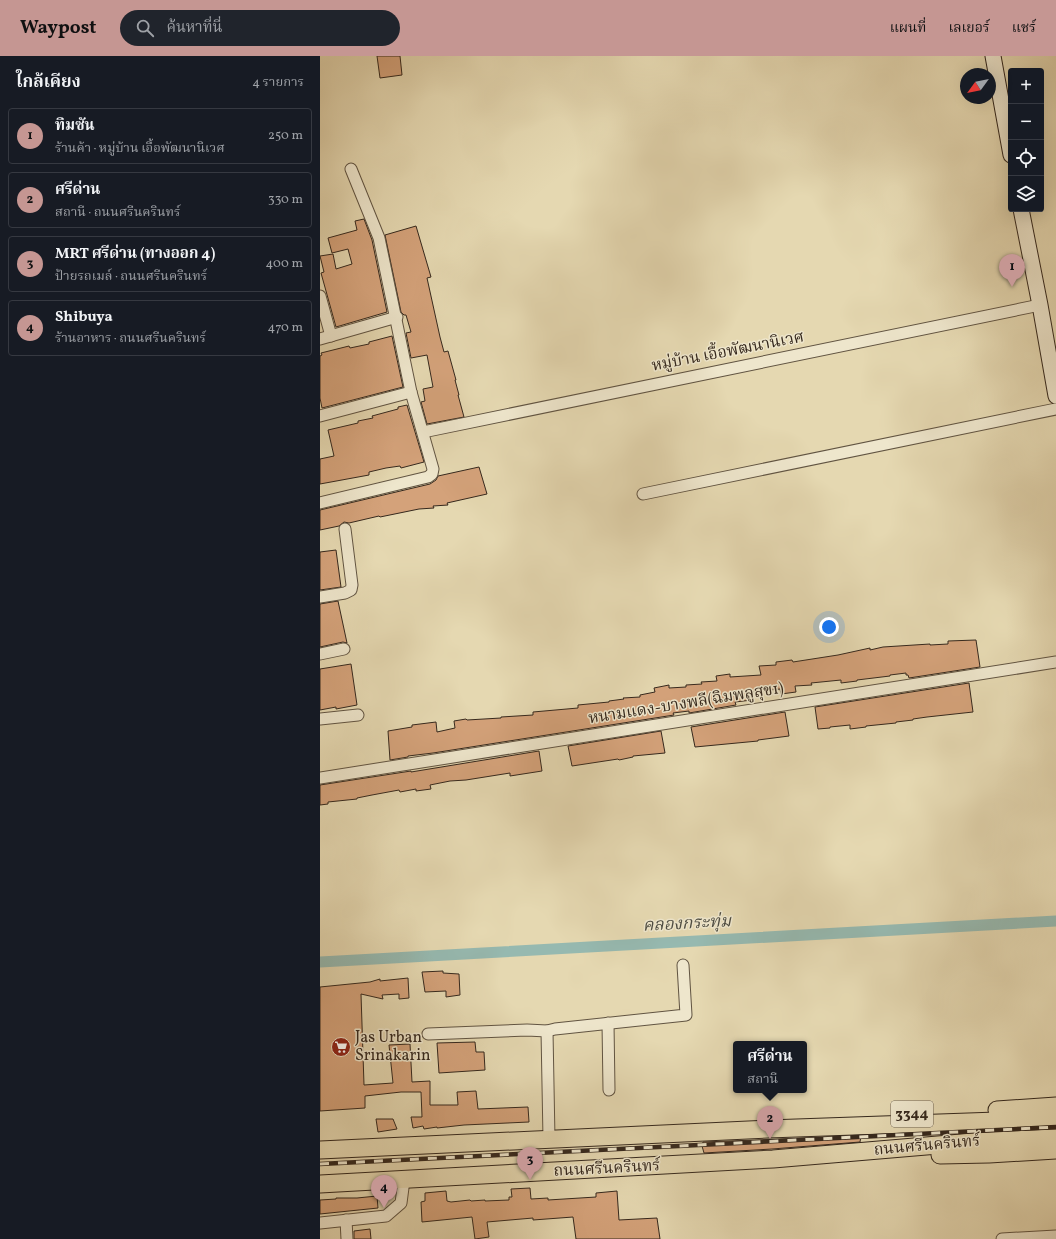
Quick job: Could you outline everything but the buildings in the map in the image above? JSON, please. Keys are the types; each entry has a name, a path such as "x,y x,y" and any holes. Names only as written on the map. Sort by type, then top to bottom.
{"main road":[{"path":"993,56 1008,140"},
{"path":"1022,212 1056,396"},
{"name":"ถนนศรีนครินทร์","path":"768,1129 844,1119 1056,1106"},
{"name":"ถนนศรีนครินทร์","path":"320,1150 768,1129 1056,1119"},
{"name":"ถนนศรีนครินทร์","path":"320,1184 773,1159 985,1141 1056,1138"},
{"name":"ถนนศรีนครินทร์","path":"773,1159 989,1154 1056,1150"}],"street":[{"path":"320,503 428,477 432,474 433,469 411,392 397,317 378,234 351,169"},
{"path":"320,296 325,337 397,317"},
{"name":"หมู่บ้าน เอื้อพัฒนานิเวศ","path":"423,432 1040,305"},
{"path":"320,416 411,392"},
{"path":"643,494 1056,409"},
{"path":"320,597 345,593 351,590 352,585 345,529"},
{"path":"320,654 344,649"},
{"name":"หนามแดง-บางพลี(ฉิมพลูสุข1)","path":"320,778 1056,662"},
{"path":"320,720 358,715"},
{"path":"428,1034 527,1030 547,1032 686,1015 683,965"},
{"path":"608,1024 610,1090"},
{"path":"547,1032 549,1139"},
{"path":"320,1223 386,1216 401,1203 404,1180"},
{"path":"346,1220 347,1239"},
{"path":"1002,1239 1056,1236"}],"waterway":[{"name":"คลองกระทุ่ม","path":"320,962 1056,921"}],"railway":[{"path":"320,1164 1056,1127"}],"place":[{"name":"ทิมซัน","path":"1012,287"},
{"name":"Jas Urban Srinakarin","path":"341,1047"},
{"name":"ศรีด่าน","path":"770,1139"},
{"name":"MRT ศรีด่าน (ทางออก 4)","path":"530,1180"},
{"name":"Shibuya","path":"384,1208"}]}
